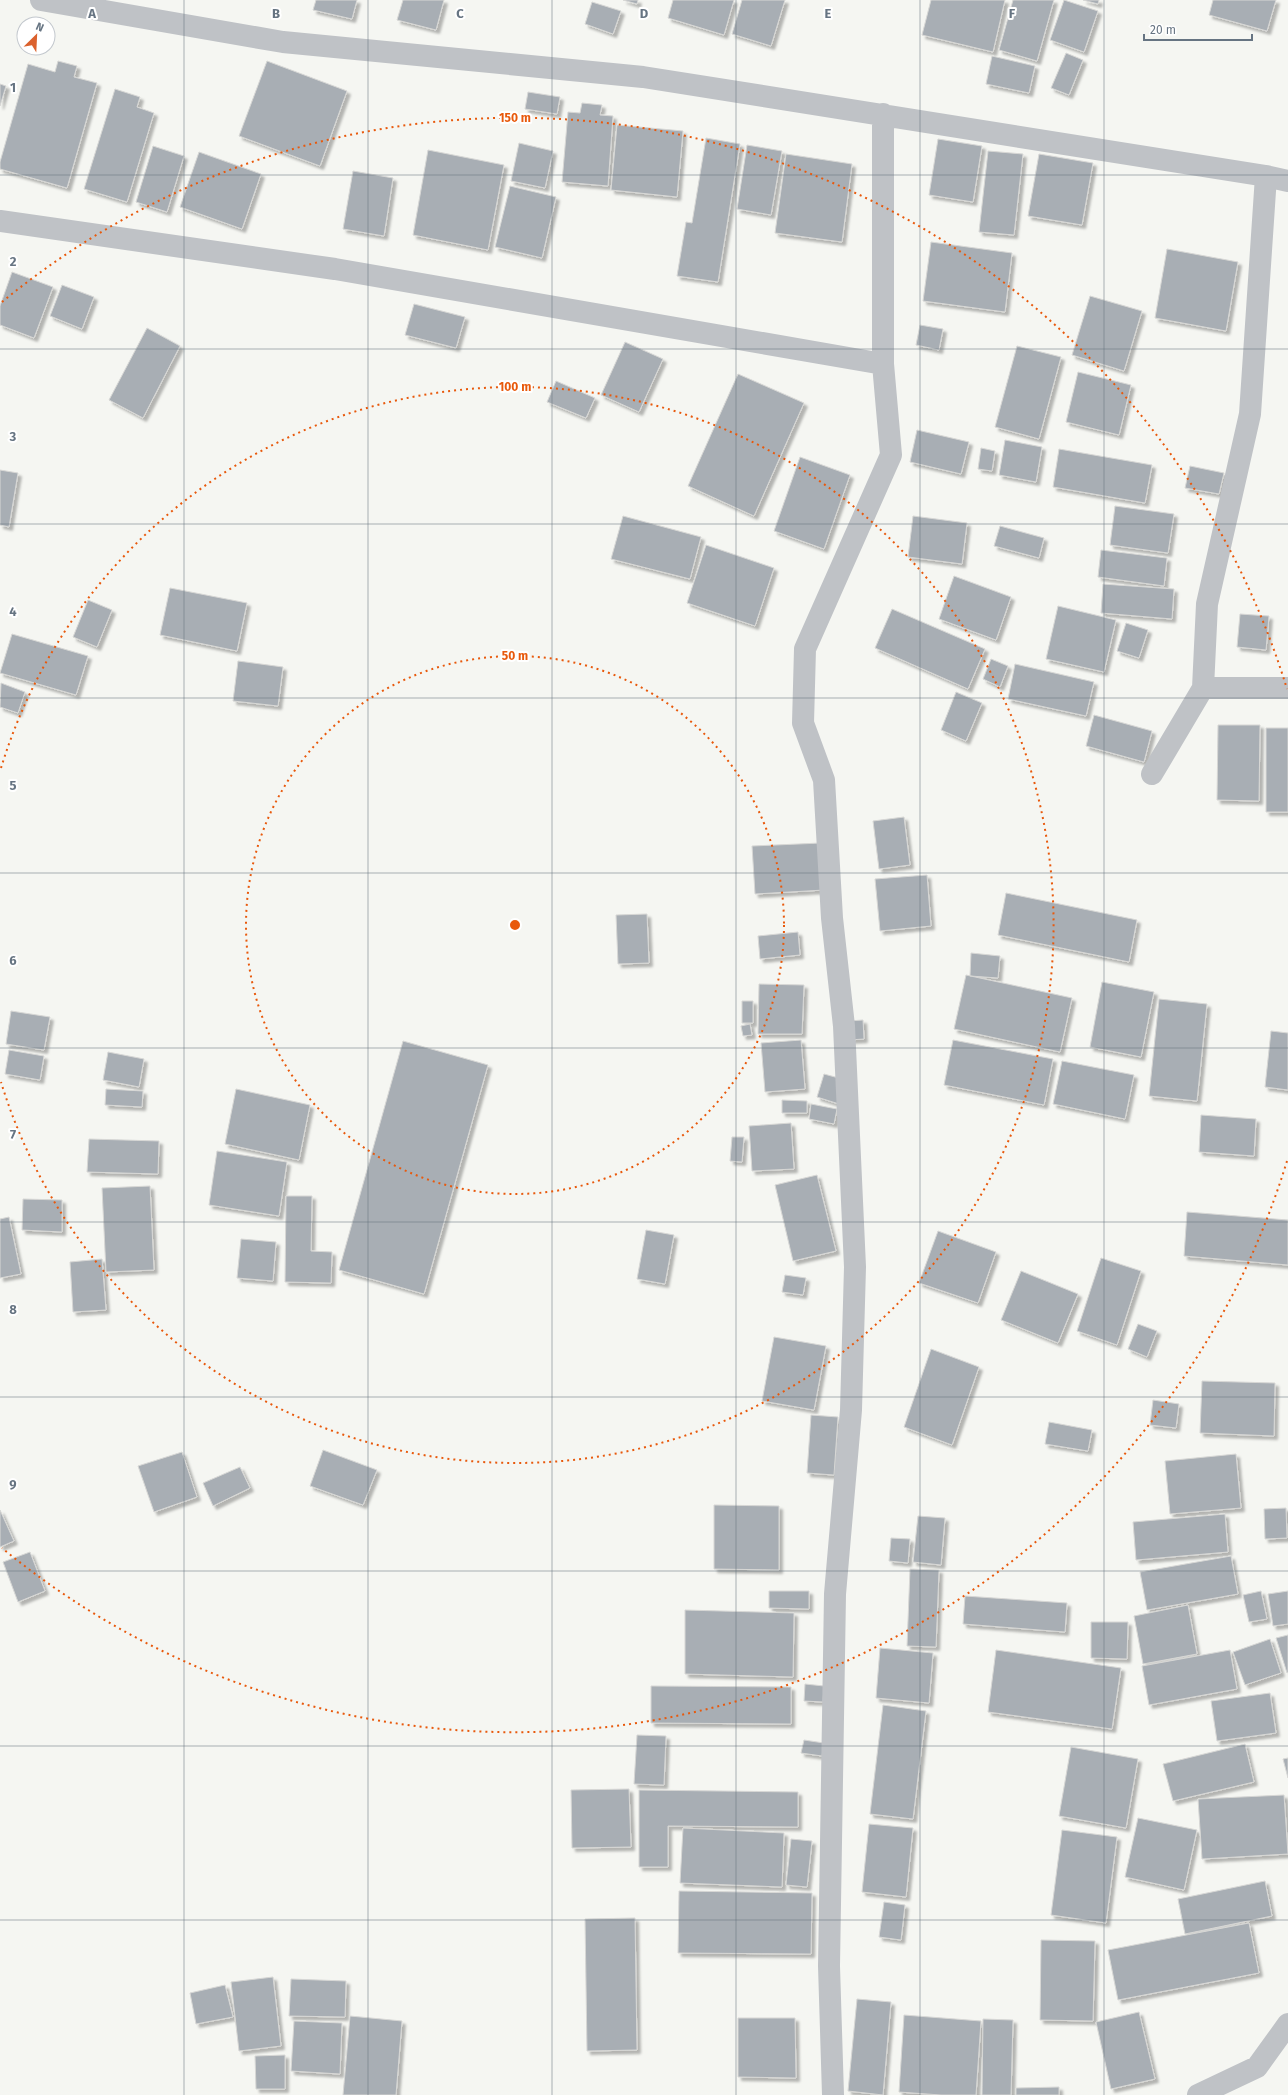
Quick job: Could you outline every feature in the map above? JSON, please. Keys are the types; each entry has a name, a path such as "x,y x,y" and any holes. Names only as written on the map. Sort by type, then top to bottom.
{"street":[{"path":"41,0 283,42 644,77 884,114 979,131 1266,176 1288,181"},
{"path":"833,2095 828,1966 835,1594 851,1410 855,1266 844,1026 832,918 824,780 803,723 803,715 805,649 891,455 883,364 884,114"},
{"path":"1152,774 1203,688 1207,604 1250,414 1266,176"},
{"path":"0,222 335,269 883,364"},
{"path":"1203,688 1288,688"},
{"path":"1198,2095 1257,2067 1288,2024"}],"building":[{"path":"316,0 357,0 352,19 313,10"},
{"path":"403,0 444,0 436,30 397,20"},
{"path":"623,0 638,0 637,4"},
{"path":"673,0 734,0 724,35 668,18"},
{"path":"742,0 785,0 771,46 732,34"},
{"path":"931,0 1005,0 993,52 922,35"},
{"path":"1013,0 1054,0 1037,61 999,50"},
{"path":"1064,0 1098,11 1084,52 1050,40"},
{"path":"1083,0 1099,0 1098,4"},
{"path":"1213,0 1276,0 1267,31 1209,15"},
{"path":"592,2 621,11 613,34 585,24"},
{"path":"1066,53 1083,60 1069,95 1051,88"},
{"path":"992,56 1035,66 1029,93 986,84"},
{"path":"58,61 77,66 74,77 97,83 67,188 0,169 0,162 28,64 55,72"},
{"path":"267,61 347,91 320,166 239,136"},
{"path":"0,84 6,86 0,106"},
{"path":"115,89 140,97 137,107 154,113 127,202 84,189"},
{"path":"528,92 560,97 557,114 525,109"},
{"path":"582,103 602,105 600,115 613,116 608,186 562,182 568,112 580,113"},
{"path":"617,125 683,131 677,197 611,190"},
{"path":"706,138 740,144 718,282 677,276 686,222 692,223"},
{"path":"938,139 982,146 973,202 929,195"},
{"path":"519,143 553,151 545,188 511,181"},
{"path":"747,145 782,151 771,215 737,209"},
{"path":"153,146 184,156 167,212 136,202"},
{"path":"428,150 504,165 488,250 413,235"},
{"path":"988,151 1023,154 1014,235 979,232"},
{"path":"199,152 261,174 242,229 180,207"},
{"path":"786,154 852,164 842,242 775,233"},
{"path":"1039,154 1093,163 1082,225 1028,216"},
{"path":"353,171 393,178 384,236 343,229"},
{"path":"510,186 556,197 542,258 495,247"},
{"path":"931,242 1012,253 1005,312 923,301"},
{"path":"1167,249 1238,262 1226,331 1155,318"},
{"path":"12,272 53,287 34,338 0,325 0,306"},
{"path":"62,285 94,297 82,329 50,316"},
{"path":"1090,296 1142,311 1124,371 1072,355"},
{"path":"414,304 465,317 456,348 405,335"},
{"path":"920,325 943,329 939,350 916,345"},
{"path":"147,328 180,346 143,418 109,400"},
{"path":"625,342 663,359 639,412 601,395"},
{"path":"1017,346 1061,357 1039,439 995,427"},
{"path":"1078,372 1131,385 1119,435 1066,422"},
{"path":"738,374 804,403 754,516 688,486"},
{"path":"556,381 595,398 586,418 547,402"},
{"path":"917,430 969,442 961,474 910,462"},
{"path":"1005,440 1042,447 1036,482 999,475"},
{"path":"981,448 995,451 992,471 978,469"},
{"path":"1059,449 1152,465 1145,503 1053,487"},
{"path":"800,457 850,475 824,549 774,531"},
{"path":"1190,466 1224,473 1219,494 1185,488"},
{"path":"0,470 18,473 9,527 0,525"},
{"path":"1115,506 1174,514 1168,553 1110,545"},
{"path":"623,516 701,537 690,579 611,559"},
{"path":"913,516 967,523 962,564 908,557"},
{"path":"1000,526 1044,538 1039,558 994,546"},
{"path":"706,545 774,568 755,626 687,603"},
{"path":"1101,550 1167,558 1164,586 1098,577"},
{"path":"954,576 1011,597 996,640 939,619"},
{"path":"1103,584 1174,589 1172,619 1101,613"},
{"path":"170,588 247,603 237,651 160,635"},
{"path":"88,600 112,610 97,647 73,637"},
{"path":"1058,606 1116,620 1104,672 1046,659"},
{"path":"892,609 985,649 968,689 875,648"},
{"path":"1240,614 1269,616 1266,650 1237,647"},
{"path":"1126,623 1148,630 1139,658 1117,651"},
{"path":"12,634 88,656 76,695 0,673"},
{"path":"991,659 1008,666 1000,687 983,679"},
{"path":"238,661 283,667 278,706 233,701"},
{"path":"1015,664 1094,682 1086,716 1008,699"},
{"path":"1,683 25,692 18,713 0,707"},
{"path":"956,692 982,703 966,741 941,730"},
{"path":"1094,715 1152,731 1144,762 1086,746"},
{"path":"1218,725 1260,725 1259,801 1217,800"},
{"path":"1266,728 1288,728 1288,812 1266,812"},
{"path":"904,817 910,865 879,869 873,821"},
{"path":"821,843 824,890 755,894 752,846"},
{"path":"927,875 931,926 880,931 875,879"},
{"path":"1006,893 1137,920 1129,962 998,935"},
{"path":"647,914 649,963 618,964 616,915"},
{"path":"798,932 800,955 760,959 758,936"},
{"path":"971,953 1000,956 998,978 970,976"},
{"path":"966,975 1072,998 1060,1052 954,1029"},
{"path":"1102,982 1154,992 1141,1057 1090,1047"},
{"path":"759,984 804,985 802,1034 758,1034"},
{"path":"1159,999 1207,1004 1197,1101 1149,1096"},
{"path":"742,1001 753,1001 753,1023 742,1023"},
{"path":"11,1011 50,1017 44,1050 6,1044"},
{"path":"863,1020 864,1039 849,1040 848,1021"},
{"path":"750,1024 752,1035 743,1036 741,1026"},
{"path":"1271,1031 1288,1033 1288,1090 1265,1087"},
{"path":"801,1040 805,1089 765,1092 761,1043"},
{"path":"953,1040 1053,1059 1044,1105 944,1085"},
{"path":"403,1041 488,1065 424,1294 339,1270"},
{"path":"9,1050 44,1056 40,1080 5,1074"},
{"path":"108,1052 144,1059 139,1087 103,1080"},
{"path":"1062,1061 1134,1075 1125,1119 1053,1104"},
{"path":"824,1074 846,1080 839,1104 817,1097"},
{"path":"106,1089 143,1091 142,1107 105,1105"},
{"path":"236,1089 310,1105 299,1160 225,1144"},
{"path":"782,1100 807,1101 807,1113 782,1113"},
{"path":"811,1104 837,1109 834,1124 809,1119"},
{"path":"1201,1115 1256,1119 1254,1156 1199,1152"},
{"path":"791,1123 794,1169 752,1171 749,1126"},
{"path":"732,1137 744,1137 742,1162 730,1161"},
{"path":"89,1139 159,1141 158,1174 87,1172"},
{"path":"217,1151 287,1162 279,1216 209,1205"},
{"path":"817,1175 836,1251 793,1261 775,1185"},
{"path":"150,1186 154,1270 106,1272 102,1188"},
{"path":"286,1196 312,1196 311,1251 332,1252 331,1283 285,1282"},
{"path":"23,1199 62,1200 62,1232 22,1230"},
{"path":"1187,1212 1288,1220 1288,1265 1184,1256"},
{"path":"9,1217 21,1274 0,1278 0,1219"},
{"path":"646,1230 674,1235 665,1284 637,1279"},
{"path":"938,1231 996,1252 978,1303 919,1283"},
{"path":"241,1239 276,1242 273,1281 237,1278"},
{"path":"1101,1258 1141,1271 1117,1345 1077,1331"},
{"path":"102,1259 106,1310 73,1312 70,1262"},
{"path":"1021,1271 1078,1294 1058,1343 1001,1320"},
{"path":"785,1275 806,1278 803,1295 782,1292"},
{"path":"1138,1324 1157,1331 1147,1357 1128,1349"},
{"path":"774,1337 826,1346 814,1410 762,1401"},
{"path":"931,1349 979,1367 952,1445 904,1427"},
{"path":"1202,1381 1275,1383 1274,1436 1200,1433"},
{"path":"1153,1400 1179,1404 1176,1428 1150,1425"},
{"path":"811,1415 838,1417 834,1475 807,1473"},
{"path":"1049,1422 1092,1430 1088,1451 1045,1444"},
{"path":"323,1450 377,1470 363,1505 310,1486"},
{"path":"182,1452 197,1497 154,1512 138,1466"},
{"path":"1236,1454 1241,1508 1170,1514 1165,1461"},
{"path":"240,1467 250,1488 213,1506 203,1483"},
{"path":"714,1505 779,1506 779,1570 714,1569"},
{"path":"1286,1508 1287,1538 1265,1539 1264,1509"},
{"path":"0,1510 14,1541 0,1547"},
{"path":"1225,1514 1228,1552 1136,1560 1133,1522"},
{"path":"918,1516 945,1518 941,1565 913,1562"},
{"path":"891,1538 910,1539 908,1563 889,1561"},
{"path":"30,1552 45,1591 18,1602 3,1562"},
{"path":"1231,1556 1238,1594 1147,1610 1140,1572"},
{"path":"910,1569 939,1570 936,1647 907,1646"},
{"path":"769,1591 809,1591 809,1609 769,1608"},
{"path":"1261,1591 1267,1619 1249,1622 1243,1595"},
{"path":"1288,1591 1288,1624 1273,1626 1268,1594"},
{"path":"965,1596 1067,1603 1065,1632 963,1624"},
{"path":"1188,1605 1197,1654 1143,1664 1134,1616"},
{"path":"685,1610 794,1613 793,1677 685,1674"},
{"path":"1091,1622 1128,1622 1127,1659 1091,1658"},
{"path":"1288,1635 1288,1672 1287,1673 1276,1638"},
{"path":"1270,1639 1281,1673 1245,1685 1233,1652"},
{"path":"880,1648 933,1653 929,1703 876,1698"},
{"path":"996,1650 1121,1668 1112,1729 988,1712"},
{"path":"1230,1650 1237,1689 1149,1705 1142,1666"},
{"path":"805,1684 824,1686 823,1702 804,1701"},
{"path":"651,1686 791,1687 791,1724 651,1723"},
{"path":"1270,1693 1276,1733 1217,1741 1211,1701"},
{"path":"883,1705 926,1711 913,1819 870,1814"},
{"path":"637,1735 666,1736 664,1785 634,1784"},
{"path":"804,1740 824,1743 822,1756 801,1753"},
{"path":"1245,1744 1254,1782 1173,1801 1163,1764"},
{"path":"1071,1747 1138,1759 1126,1828 1059,1816"},
{"path":"1288,1758 1288,1778 1283,1759"},
{"path":"629,1789 631,1847 572,1848 571,1790"},
{"path":"639,1790 798,1792 798,1827 668,1826 668,1867 639,1867"},
{"path":"1284,1795 1288,1854 1202,1859 1198,1799"},
{"path":"1138,1818 1197,1830 1184,1890 1125,1877"},
{"path":"869,1824 913,1828 906,1897 862,1892"},
{"path":"683,1828 784,1833 782,1887 680,1883"},
{"path":"1062,1830 1117,1837 1106,1923 1051,1915"},
{"path":"791,1839 812,1841 807,1887 786,1885"},
{"path":"1265,1881 1272,1916 1185,1934 1178,1899"},
{"path":"679,1891 812,1893 811,1954 678,1953"},
{"path":"884,1902 905,1905 901,1940 879,1937"},
{"path":"635,1918 637,2050 587,2051 585,1919"},
{"path":"1249,1923 1259,1973 1118,2000 1108,1950"},
{"path":"1041,1940 1095,1941 1093,2021 1040,2020"},
{"path":"273,1977 281,2046 239,2051 231,1982"},
{"path":"291,1979 346,1981 345,2017 289,2016"},
{"path":"225,1985 233,2017 196,2024 190,1993"},
{"path":"857,1999 891,2002 883,2095 848,2091"},
{"path":"1139,2012 1155,2079 1111,2089 1096,2022"},
{"path":"904,2015 981,2021 976,2095 941,2095 899,2092"},
{"path":"350,2016 402,2021 396,2095 343,2095"},
{"path":"738,2018 795,2018 796,2078 738,2077"},
{"path":"983,2019 1013,2020 1011,2095 982,2095"},
{"path":"294,2021 342,2023 340,2074 291,2071"},
{"path":"285,2055 285,2089 256,2089 255,2056"},
{"path":"1059,2087 1059,2095 1016,2095 1016,2088"}]}
